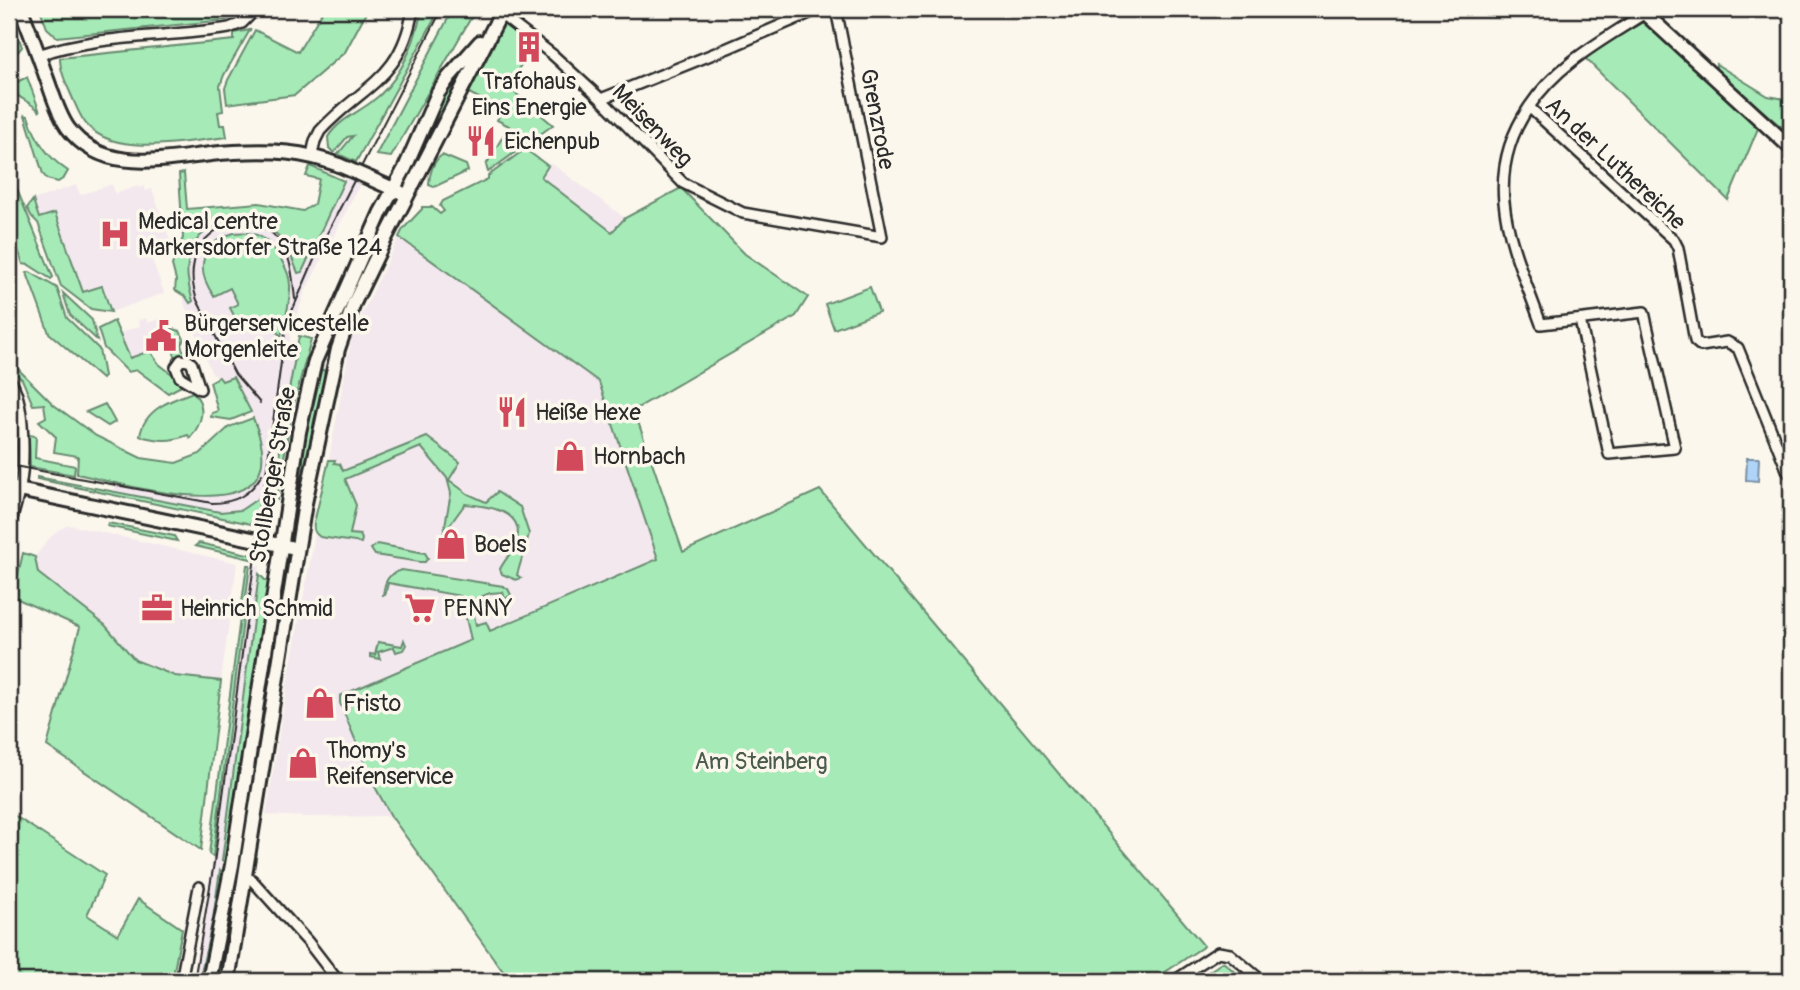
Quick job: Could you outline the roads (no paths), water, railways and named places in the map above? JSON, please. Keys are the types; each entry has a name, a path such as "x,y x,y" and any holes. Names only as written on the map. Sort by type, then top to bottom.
{"main road":[{"path":"21,9 66,126 79,142 100,154 138,161 232,152 289,152 312,155 407,195"},
{"path":"1643,11 1791,148"},
{"name":"Stollberger Straße","path":"209,981 232,865 303,409 315,362 381,212 394,190 438,93 500,14"},
{"name":"Stollberger Straße","path":"228,981 297,548 338,349 354,303 500,14"},
{"path":"14,489 297,548"}],"street":[{"path":"38,55 112,39 229,28 242,23 256,9"},
{"path":"312,155 320,131 383,76 394,61 403,46 413,9"},
{"path":"601,99 819,9"},
{"name":"Grenzrode","path":"836,9 882,237"},
{"name":"An der Luthereiche","path":"1643,11 1581,53 1538,93 1529,107 1674,240 1678,248 1695,341 1701,346 1727,342 1738,348 1788,472"},
{"name":"Meisenweg","path":"500,14 553,55 601,99 683,183 743,213 882,237"},
{"path":"1529,107 1513,133 1503,168 1503,198 1508,228 1541,324 1644,313 1675,448 1609,454 1580,320"},
{"path":"9,379 14,385 22,413 9,530"},
{"path":"245,877 252,880 308,942 338,981"},
{"path":"181,981 199,887"},
{"path":"1174,981 1218,952 1230,954 1262,981"}],"water":[{"path":"1747,458 1759,458 1758,481 1746,480"}],"tram line":[{"path":"194,981 214,863 286,325 317,253 442,9"},
{"path":"260,403 235,374 197,300 193,276 196,255 206,239 220,228 236,223 254,224 270,232 283,247 290,265 295,299"},
{"path":"9,465 212,503 242,496 262,474"}],"place":[{"name":"Trafohaus Eins Energie","path":"529,47"},
{"name":"Eichenpub","path":"481,141"},
{"name":"Medical centre Markersdorfer Straße 124","path":"115,234"},
{"name":"Bürgerservicestelle Morgenleite","path":"161,336"},
{"name":"Heiße Hexe","path":"512,412"},
{"name":"Hornbach","path":"570,456"},
{"name":"Boels","path":"451,544"},
{"name":"Heinrich Schmid","path":"157,608"},
{"name":"PENNY","path":"420,608"},
{"name":"Fristo","path":"320,703"},
{"name":"Thomy's Reifenservice","path":"303,763"}],"park label":[{"name":"Am Steinberg","path":"761,761"}]}
